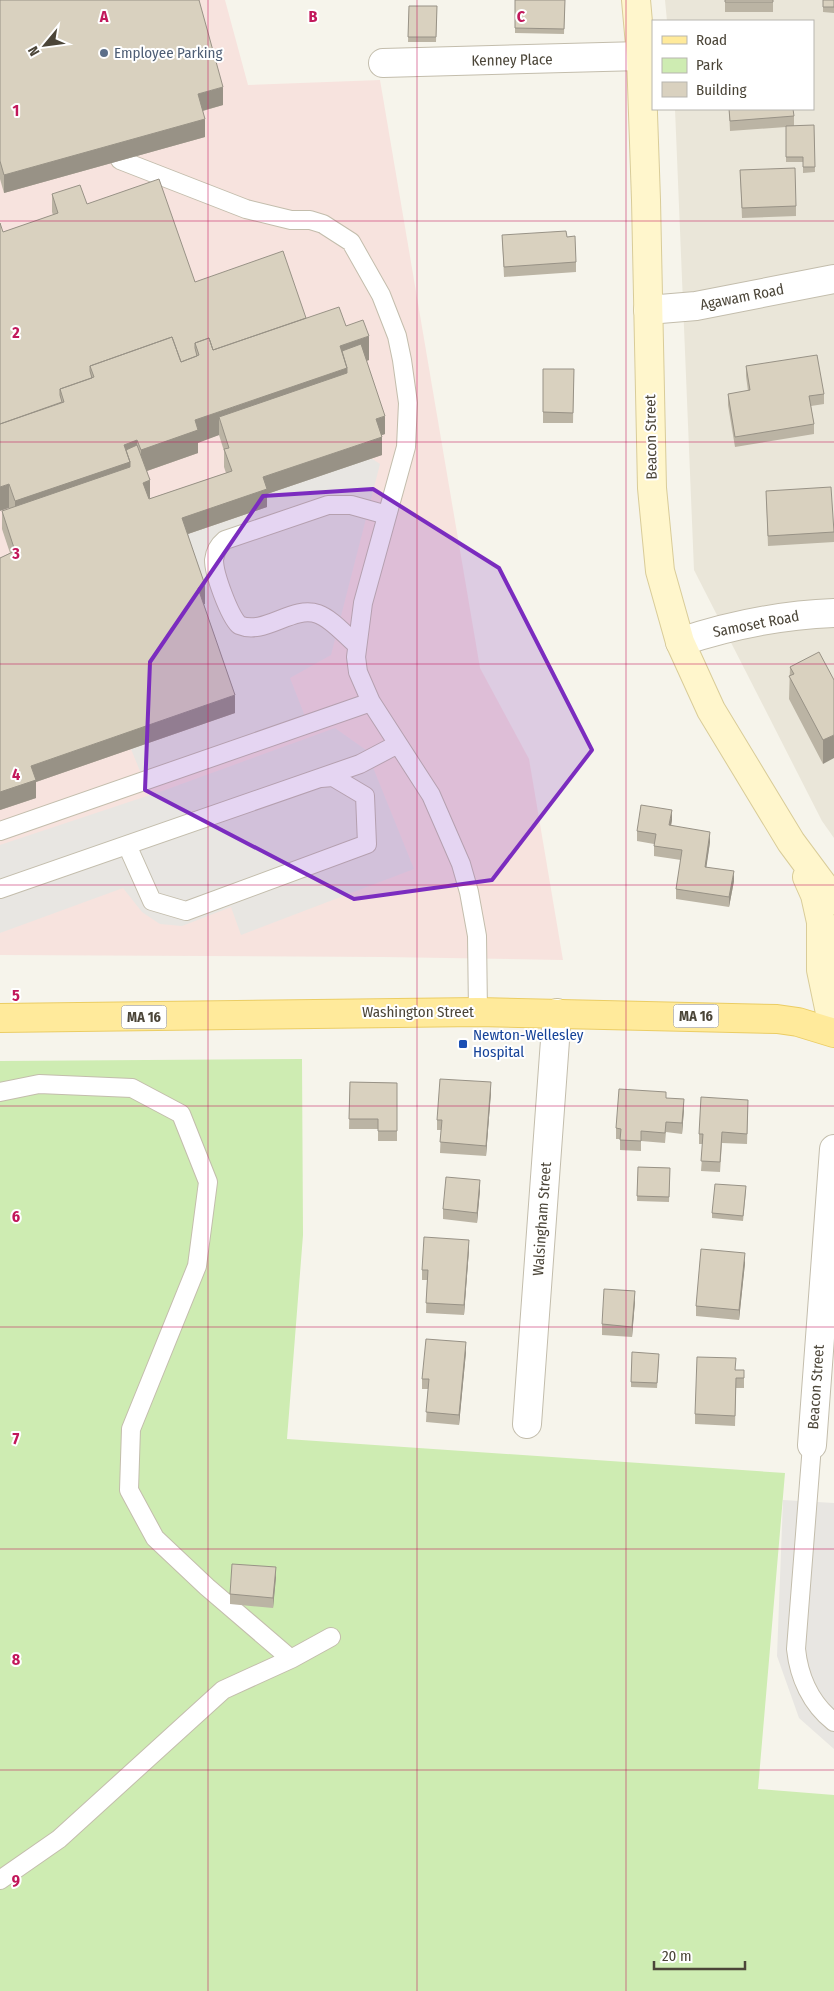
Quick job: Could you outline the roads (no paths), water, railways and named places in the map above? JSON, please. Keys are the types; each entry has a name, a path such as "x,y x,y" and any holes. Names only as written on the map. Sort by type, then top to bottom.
{"main road":[{"name":"Beacon Street","path":"636,0 641,56 654,528 660,571 680,642 711,710 791,842 834,900"},
{"name":"Beacon Street","path":"791,842 818,904 822,932 821,970 834,1033"},
{"name":"Washington Street","path":"0,1018 478,1012 557,1013 771,1019 798,1022 834,1033"}],"street":[{"name":"Kenney Place","path":"383,63 641,56"},
{"name":"Agawam Road","path":"648,310 696,306 834,279"},
{"name":"Samoset Road","path":"680,642 720,629 765,619 789,615 834,613"},
{"name":"Walsingham Street","path":"527,1424 557,1013"},
{"name":"Beacon Street","path":"812,1446 829,1279 834,1149"}],"lane":[{"path":"120,160 246,209 283,218 310,220 324,224 351,242 381,295 397,336 407,396 406,447 363,603 356,657 358,672 371,702 431,795 461,864 469,892 477,936 478,1012"},
{"path":"357,645 324,617 316,613 291,616 253,628 239,625 231,613 215,566 216,551 225,540 317,507 351,505 388,515"},
{"path":"0,831 371,702"},
{"path":"0,889 360,764 398,744"},
{"path":"127,845 152,901 186,911 367,844 365,796 333,777 321,778"},
{"path":"0,1092 39,1084 132,1088 182,1114 208,1182 197,1266 131,1429 129,1490 155,1538 207,1587 291,1659"},
{"path":"812,1446 796,1649 799,1668 805,1685 819,1708 834,1722"},
{"path":"0,1880 59,1839 223,1690 291,1659 331,1637"}],"place":[{"name":"Employee Parking","path":"104,53"},
{"name":"Newton-Wellesley Hospital","path":"463,1044"}]}
